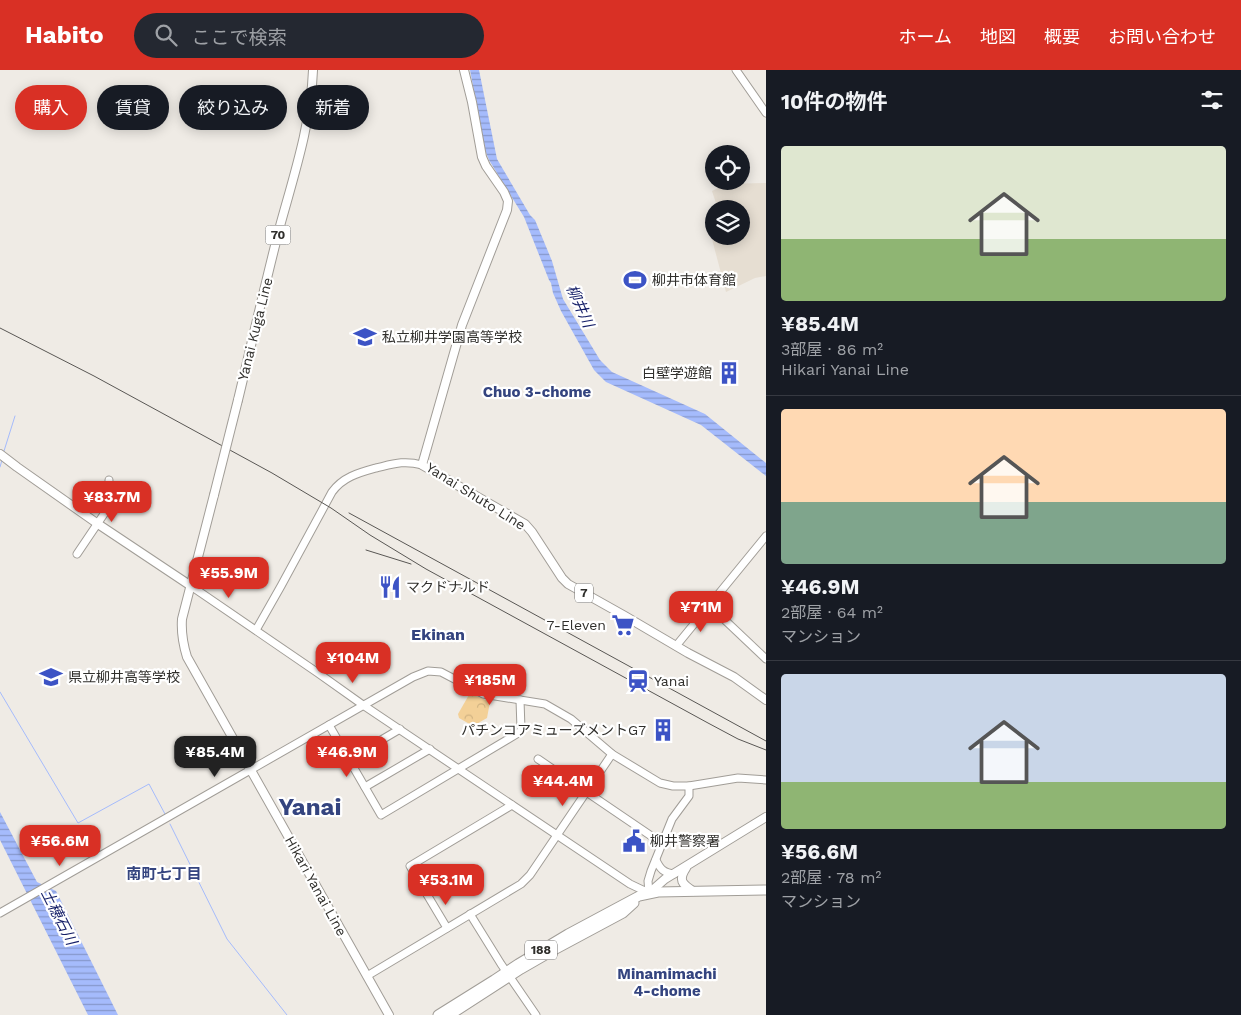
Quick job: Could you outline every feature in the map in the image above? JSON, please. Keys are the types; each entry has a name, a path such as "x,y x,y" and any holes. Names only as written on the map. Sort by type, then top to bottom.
{"highway":[{"path":"649,893 766,890"},
{"name":"188","path":"438,1015 508,974 623,913 630,905 649,893"},
{"name":"188","path":"450,1015 508,974"}],"main road":[{"name":"Yanai Kuga Line","path":"191,586 280,225 308,122 313,70"},
{"name":"Yanai Shuto Line","path":"464,70 482,157 508,201 507,210 462,325 422,465 524,524 532,532 562,578 568,584 734,677 766,700"},
{"path":"0,454 98,524 191,586"},
{"name":"Hikari Yanai Line","path":"191,586 181,630 182,642 187,657 389,1015"},
{"path":"649,893 665,879 766,817"},
{"path":"686,866 682,874 682,882 693,892"}],"street":[{"path":"736,70 766,113"},
{"path":"256,630 337,485 350,476 394,463 411,462 422,465"},
{"path":"77,554 108,508 109,480"},
{"path":"676,646 765,539"},
{"path":"191,586 458,769 630,884 649,893"},
{"path":"709,605 766,659"},
{"path":"0,913 363,705 413,677 428,671 441,672 483,694 545,704 571,719 612,754 660,783 673,786 689,786 738,778 766,780"},
{"path":"329,725 381,815 520,732 520,700"},
{"path":"349,759 400,729"},
{"path":"365,788 430,749"},
{"path":"366,976 521,884 530,875 612,754"},
{"path":"538,759 663,844"},
{"path":"649,893 648,881 672,819 689,796 689,786"},
{"path":"446,928 410,866 512,805"},
{"path":"656,860 664,871 674,874"},
{"path":"470,914 536,1015"}],"shaded area":[{"path":"750,183 766,183 766,276 755,278 726,292 714,245 750,245 750,200 715,200 712,191 750,190"}],"green space":[{"path":"470,693 490,702 487,718 473,726 459,718 458,714"}],"water":[{"path":"470,70 479,70 497,159 530,215 535,220 552,261 563,299 600,360 612,372 705,414 766,463 766,476 701,425 606,382 594,370 561,311 524,217 489,160 485,150"},
{"name":"土穂石川","path":"0,812 37,882 56,891 118,1015 88,1015 0,840"}],"waterway":[{"path":"4,451 15,416"},
{"path":"0,467 2,460"},
{"path":"0,692 78,823 149,784 165,814"},
{"path":"170,824 227,939 287,1015"}],"railway":[{"path":"0,328 94,376 272,473 331,508 370,535 426,569 738,739 766,750"},
{"path":"349,513 766,741"},
{"path":"366,550 411,564"}],"place":[{"name":"柳井市体育館","path":"635,280"},
{"name":"私立柳井学園高等学校","path":"365,337"},
{"name":"白壁学遊館","path":"729,373"},
{"name":"マクドナルド","path":"390,587"},
{"name":"7-Eleven","path":"623,625"},
{"name":"県立柳井高等学校","path":"51,677"},
{"name":"Yanai","path":"638,681"},
{"name":"パチンコアミューズメントG7","path":"663,730"},
{"name":"柳井警察署","path":"634,841"}],"district":[{"name":"Chuo 3-chome","path":"537,392"},
{"name":"Ekinan","path":"438,634"},
{"name":"Yanai","path":"310,807"},
{"name":"南町七丁目","path":"164,874"},
{"name":"Minamimachi 4-chome","path":"667,982"}],"water label":[{"name":"柳井川","path":"580,306"}]}
